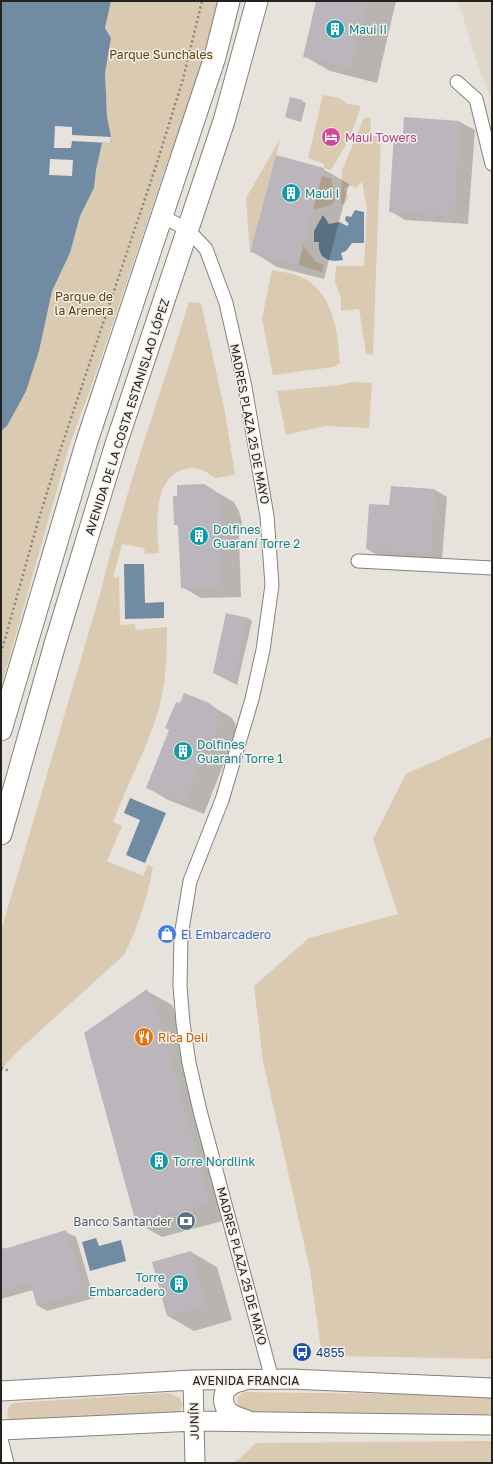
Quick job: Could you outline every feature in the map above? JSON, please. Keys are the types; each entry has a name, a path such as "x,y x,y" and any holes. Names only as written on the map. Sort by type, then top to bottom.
{"main road":[{"path":"1,730 87,441 215,57 229,1"},
{"name":"AVENIDA DE LA COSTA ESTANISLAO LÓPEZ","path":"1,834 55,644 113,454 224,121 257,1"},
{"path":"248,1379 231,1385 224,1393 223,1400 225,1407 229,1412 250,1421"},
{"name":"AVENIDA FRANCIA","path":"1,1392 193,1380 248,1379 291,1379 492,1388"},
{"name":"JUNÍN","path":"193,1380 195,1463"},
{"path":"1,1430 195,1421 492,1425"}],"street":[{"path":"457,82 476,99 492,164"},
{"name":"MADRES PLAZA 25 DE MAYO","path":"162,216 188,230 206,249 226,303 245,387 267,516 272,586 263,650 252,699 222,800 190,881 181,936 180,986 183,1023 189,1063 200,1111 272,1379"},
{"path":"358,561 492,568"},
{"path":"1,1439 7,1463"}],"path":[{"path":"1,652 39,518 60,451 158,159 183,79 202,1"},
{"path":"1,1068 10,1071"}],"shaded area":[{"path":"458,1 492,1 492,101 478,65"}],"green space":[{"name":"Parque de la Arenera","path":"111,1 229,1 180,160 171,152 97,370 69,447 1,687 1,431 7,426 39,351 52,291 70,253 80,216 94,188 102,142 110,142 105,73 111,38 105,28"},
{"path":"323,95 339,98 348,104 361,106 350,138 331,170 324,168 324,164 308,158"},
{"path":"364,118 371,118 370,136 381,136 373,355 366,353 359,309 341,311 341,298 335,282 336,266 364,266 367,209 362,182 356,188 351,186 344,188 348,197 345,204 341,204 342,170"},
{"path":"280,139 276,155 250,252 246,198"},
{"path":"321,176 331,178 335,201 331,205 313,210"},
{"path":"303,245 316,262 324,265 322,272 298,265"},
{"path":"272,270 293,274 306,280 317,288 324,298 335,322 340,363 333,367 273,375 262,319"},
{"path":"189,302 201,303 225,412 235,475 216,478 203,470 189,468 179,471 170,478 164,486 158,508 157,532 159,553 144,554 145,548 122,544 113,578 119,577 120,625 135,624 136,630 167,627 166,670 161,702 148,740 113,822 122,826 107,861 143,876 148,865 153,867 148,890 138,923 124,955 19,1050 1,1072 1,931 100,594 120,520"},
{"path":"352,382 372,383 369,428 325,426 286,435 277,391 340,385"},
{"path":"492,736 492,1359 341,1356 321,1350 310,1270 263,1061 254,986 309,938 398,914 373,839 406,774"},
{"path":"244,1392 482,1395 492,1396 492,1413 478,1417 248,1415 240,1410 237,1403 238,1397"},
{"path":"169,1393 180,1398 183,1405 180,1412 173,1414 10,1421 7,1414 9,1406 13,1403"},
{"path":"492,1441 492,1463 232,1463 239,1459 256,1443"}],"water":[{"path":"1,1 111,1 105,28 111,38 105,73 107,117 111,137 110,143 102,143 94,188 80,216 70,253 52,291 39,351 26,391 7,426 1,431"},
{"path":"355,210 364,212 364,243 352,243 346,251 341,253 343,260 333,261 322,256 319,242 314,242 314,231 323,215 329,224 339,222 347,226 349,224 345,220 346,216 351,217"},
{"path":"124,564 144,564 145,603 164,602 164,618 125,619"},
{"path":"130,798 166,813 145,863 126,855 140,820 124,813"},
{"path":"96,1238 99,1246 121,1240 126,1261 90,1271 82,1242"}],"pier":[{"path":"55,126 72,127 72,135 111,137 110,143 72,141 71,148 54,148"},
{"path":"50,159 73,160 72,176 49,175"}],"building":[{"name":"Maui II","path":"316,1 367,1 350,68 303,57"},
{"path":"290,97 303,100 297,121 285,117"},
{"path":"404,117 460,121 454,216 389,212 394,134 403,134"},
{"name":"Maui I","path":"276,155 324,168 298,265 250,252"},
{"name":"Dolfines Guaraní Torre 2","path":"204,484 214,490 222,506 220,525 222,586 181,588 178,525 174,525 173,496 177,496 177,485"},
{"path":"391,486 435,489 431,554 366,549 369,504 389,505"},
{"path":"226,613 248,618 234,683 213,673"},
{"name":"Dolfines Guaraní Torre 1","path":"184,693 212,705 216,711 218,722 215,734 207,747 184,804 146,788 169,730 165,728 176,702 180,703"},
{"path":"147,989 162,1026 210,1203 136,1223 84,1033"},
{"path":"66,1230 84,1292 37,1306 30,1282 1,1291 1,1250"},
{"name":"Torre Embarcadero","path":"191,1251 206,1306 167,1316 152,1262"}],"place":[{"name":"Maui II","path":"335,29"},
{"name":"Maui Towers","path":"331,137"},
{"name":"Maui I","path":"291,193"},
{"name":"Dolfines Guaraní Torre 2","path":"199,536"},
{"name":"Dolfines Guaraní Torre 1","path":"183,751"},
{"name":"El Embarcadero","path":"167,934"},
{"name":"Rica Deli","path":"144,1037"},
{"name":"Torre Nordlink","path":"159,1161"},
{"name":"Banco Santander","path":"186,1221"},
{"name":"Torre Embarcadero","path":"179,1284"},
{"name":"4855","path":"302,1352"}],"park label":[{"name":"Parque Sunchales","path":"161,54"}]}
